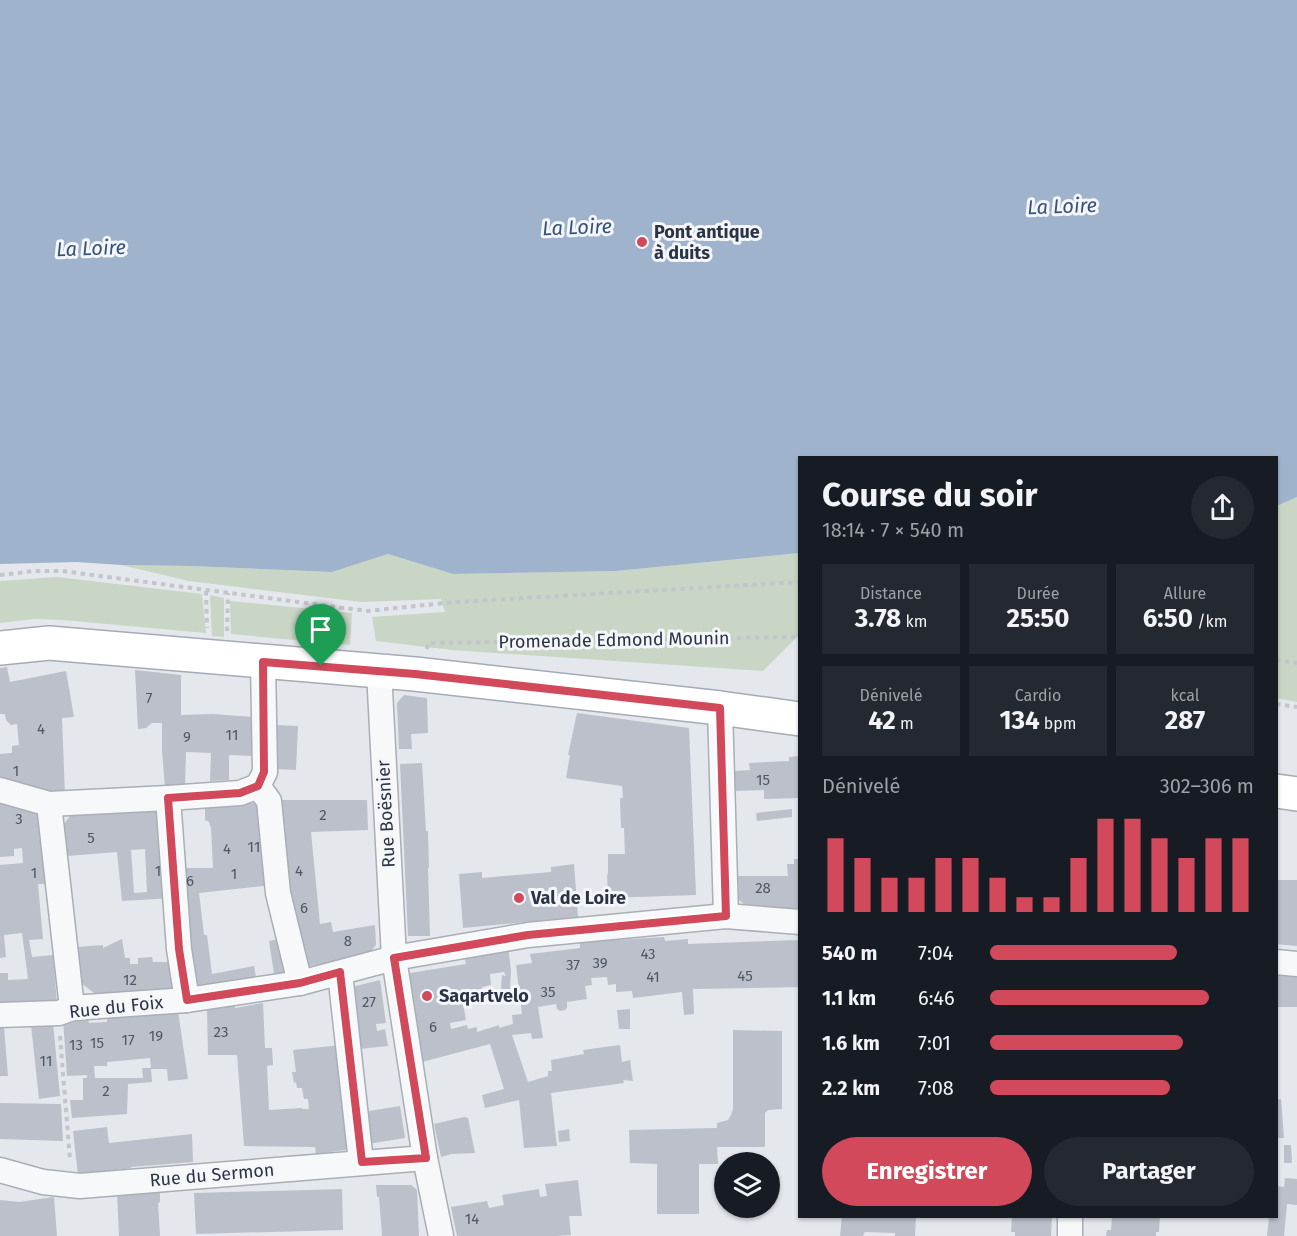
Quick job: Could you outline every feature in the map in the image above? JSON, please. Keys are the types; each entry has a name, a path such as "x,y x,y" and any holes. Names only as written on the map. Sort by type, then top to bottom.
{"main road":[{"path":"0,648 50,643 426,675 798,719"},
{"path":"1278,791 1297,794"}],"street":[{"path":"0,790 49,804 240,793 258,786 264,772 263,662"},
{"name":"Rue Boësnier","path":"379,671 394,958 441,1236"},
{"path":"720,708 726,916"},
{"path":"258,786 269,801 278,893 300,983"},
{"path":"168,798 179,949 187,1000"},
{"path":"49,804 65,1010"},
{"name":"Rue du Foix","path":"0,1015 187,1000 300,983 394,958 528,935 726,916 798,922"},
{"path":"1278,962 1297,964"},
{"path":"340,972 362,1162"},
{"name":"Rue du Sermon","path":"0,1170 43,1182 80,1186 426,1158"},
{"path":"1070,1236 1071,1218"}],"path":[{"path":"0,575 34,571 62,571 367,611 455,602 798,582"},
{"path":"206,591 207,631"},
{"path":"227,634 228,593"},
{"name":"Promenade Edmond Mounin","path":"428,643 798,637"},
{"path":"1278,660 1297,663"},
{"path":"1278,704 1297,707"},
{"path":"65,1010 72,1185"}],"green space":[{"path":"1297,497 1297,702 1278,698 1278,506"},
{"path":"798,553 798,636 763,671 452,650 376,641 372,617 445,612 441,599 362,602 189,581 121,565 332,572 388,554 453,574 616,571"},
{"path":"57,577 202,594 206,633 63,620 34,619 0,623 0,581"},
{"path":"210,595 224,598 224,637 212,636"},
{"path":"230,601 352,613 350,645 231,634"}],"water":[{"name":"La Loire","path":"0,0 1297,0 1297,497 1278,506 1278,456 798,456 798,553 616,571 453,574 388,554 332,572 77,562 0,564"}],"building":[{"path":"7,667 10,682 66,671 74,717 62,718 65,795 0,782 0,754 12,753 12,746 19,745 17,724 11,725 6,720 5,714 0,714 0,668"},
{"path":"135,670 181,675 181,715 213,714 253,717 253,756 229,755 229,780 210,781 211,753 186,752 185,785 165,787 162,723 152,723 146,728 138,729"},
{"path":"404,695 427,698 428,733 411,734 412,749 399,749 397,703"},
{"path":"577,713 689,728 696,895 608,898 608,854 625,854 624,828 621,828 622,786 566,778 570,755 568,755"},
{"path":"275,725 298,726 296,770 275,769"},
{"path":"798,756 798,798 764,799 764,790 735,791 735,771 750,770 749,763 789,761 789,757"},
{"path":"422,763 426,831 428,831 430,936 408,936 400,764"},
{"path":"276,800 367,800 368,830 311,832 320,924 331,922 333,932 375,925 376,945 368,955 310,966 300,960"},
{"path":"240,802 263,804 271,885 199,893 212,974 254,966 257,983 189,993 180,868 213,868 211,828 209,822 205,820 205,806"},
{"path":"0,803 36,806 45,884 38,884 43,939 29,940 32,957 53,955 57,1003 0,1006 0,973 8,973 8,980 28,979 22,933 4,935 6,957 0,958 0,865 23,863 22,848 14,849 14,856 0,857"},
{"path":"163,807 172,898 122,901 117,852 67,856 64,824 76,808","holes":["145,849 147,892 134,893 131,850"]},
{"path":"792,809 792,817 757,821 756,813"},
{"path":"794,859 798,859 798,908 749,908 739,900 738,876 788,876 787,864 794,864"},
{"name":"Val de Loire","path":"574,864 578,917 463,928 459,874 482,872 482,878 551,872 551,867"},
{"path":"1278,880 1297,880 1297,946 1278,944"},
{"path":"664,937 665,941 688,939 688,944 798,940 798,987 693,989 694,1014 684,1015 682,992 633,998 632,991 616,992 616,984 608,985 607,977 591,978 592,985 585,986 587,999 567,1002 567,1008 560,1011 556,1004 538,1007 543,1038 532,1039 531,1033 512,1035 528,1082 548,1076 548,1071 552,1071 551,1060 584,1054 583,1050 620,1045 622,1062 630,1060 633,1081 623,1080 624,1083 551,1093 557,1146 524,1148 519,1100 485,1108 482,1095 504,1089 490,1044 422,1062 410,1001 410,973 466,964 464,955 508,947 511,970 510,989 501,989 502,975 506,976 504,972 490,974 491,985 470,991 471,996 462,998 466,1020 450,1023 451,1029 467,1025 468,1029 477,1027 477,1032 499,1025 499,1028 513,1024 512,1015 522,1014 516,965 532,963 530,954 580,948 580,942"},
{"path":"283,938 290,974 275,980 269,941"},
{"path":"122,939 125,958 130,958 130,964 138,964 138,958 152,957 153,962 178,962 182,994 98,996 81,983 77,947 103,945 103,948"},
{"path":"1278,971 1297,973 1297,1007 1278,1007"},
{"path":"380,980 386,1023 376,1024 377,1031 385,1029 388,1046 359,1049 352,987"},
{"path":"263,1003 265,1048 272,1048 273,1065 267,1066 269,1110 309,1109 308,1099 304,1099 302,1088 297,1088 296,1082 294,1083 292,1072 296,1072 293,1050 341,1045 352,1149 316,1154 315,1147 244,1146 237,1055 208,1055 207,1008 234,1004 235,1008"},
{"path":"630,1009 630,1029 619,1029 617,1010"},
{"path":"178,1011 188,1079 168,1081 167,1069 151,1069 152,1082 128,1084 127,1114 72,1118 70,1100 83,1100 83,1078 87,1078 87,1075 67,1076 63,1020 88,1018 89,1023 107,1022 107,1017","holes":["150,1058 151,1068 142,1068 143,1078 95,1078 94,1066 107,1066 107,1062"]},
{"path":"53,1023 60,1096 39,1099 31,1025"},
{"path":"0,1028 4,1028 8,1076 0,1076"},
{"path":"733,1030 782,1031 782,1109 768,1110 765,1113 765,1147 717,1147 717,1152 714,1152 714,1164 699,1164 699,1214 657,1214 657,1164 630,1163 629,1130 717,1128 717,1123 728,1120 733,1109"},
{"path":"1281,1099 1284,1138 1278,1138 1278,1100"},
{"path":"0,1103 61,1104 63,1141 0,1139"},
{"path":"400,1106 405,1138 368,1144 363,1112"},
{"path":"468,1118 475,1153 441,1157 434,1124"},
{"path":"107,1127 109,1143 192,1134 193,1162 131,1167 78,1175 73,1131"},
{"path":"569,1129 570,1141 559,1142 558,1131"},
{"path":"1284,1145 1291,1145 1292,1163 1284,1163"},
{"path":"1285,1178 1297,1179 1297,1205 1287,1204 1284,1236 1267,1236 1269,1218 1278,1218 1278,1186 1284,1187"},
{"path":"578,1180 582,1216 569,1216 571,1235 457,1236 451,1207 487,1201 489,1208 504,1205 502,1195 539,1189 540,1197 547,1196 545,1184"},
{"path":"376,1185 411,1185 417,1190 419,1236 382,1236"},
{"path":"342,1189 343,1230 196,1234 194,1193"},
{"path":"160,1190 160,1202 158,1203 160,1236 119,1236 117,1192"},
{"path":"54,1197 57,1236 0,1236 0,1200 19,1202"},
{"path":"842,1218 916,1218 915,1236 865,1232 863,1236 840,1236"},
{"path":"1012,1218 1052,1218 1051,1236 1015,1236 1015,1232 1011,1232"},
{"path":"1112,1218 1160,1218 1159,1232 1156,1232 1156,1236 1106,1236 1107,1230 1111,1230"}],"place":[{"name":"Pont antique à duits","path":"642,242"},
{"name":"Val de Loire","path":"519,898"},
{"name":"Saqartvelo","path":"427,996"}],"route":[{"path":"263,662 321,666 415,674 720,708 726,916 528,935 394,958 426,1158 362,1162 340,972 300,983 187,1000 179,949 168,798 240,793 258,786 264,772 263,662"}]}
